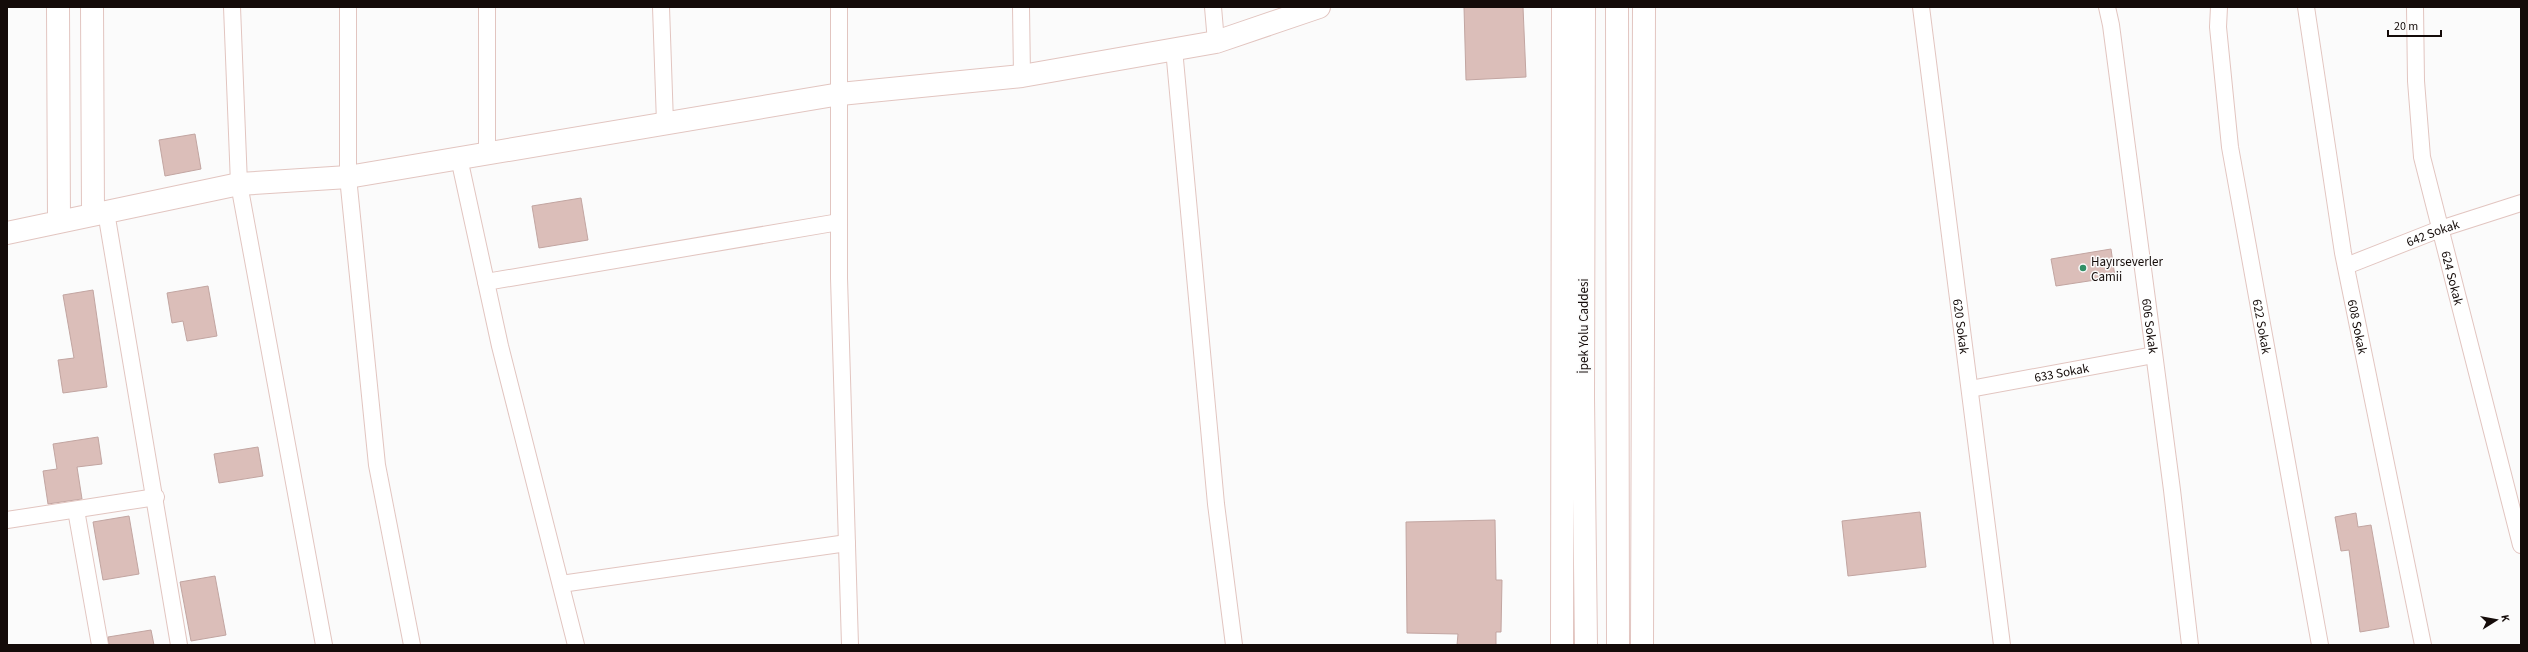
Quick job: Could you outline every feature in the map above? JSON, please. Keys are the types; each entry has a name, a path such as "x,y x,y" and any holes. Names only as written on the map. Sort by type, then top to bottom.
{"main road":[{"path":"58,7 59,222"},
{"path":"92,7 100,213"},
{"path":"7,233 239,184 348,177 840,94 1022,76 1216,42 1319,7"},
{"path":"1562,645 1563,7"},
{"name":"İpek Yolu Caddesi","path":"1584,7 1583,398 1586,645"},
{"path":"1617,7 1618,645"},
{"path":"1642,645 1644,7"}],"street":[{"path":"232,7 239,184 324,645"},
{"path":"348,7 348,177 378,465 412,645"},
{"path":"486,7 487,154"},
{"path":"661,7 665,123"},
{"path":"839,7 839,222 850,645"},
{"path":"1021,7 1022,76"},
{"path":"1213,7 1216,42"},
{"name":"620 Sokak","path":"1921,7 2002,645"},
{"name":"606 Sokak","path":"2107,7 2111,25 2154,355 2190,645"},
{"name":"622 Sokak","path":"2219,7 2218,27 2230,148 2320,645"},
{"name":"608 Sokak","path":"2306,7 2346,266 2423,645"},
{"name":"624 Sokak","path":"2415,7 2416,81 2422,157 2521,545"},
{"path":"1174,49 1216,504 1234,645"},
{"path":"459,158 500,346 576,645"},
{"name":"642 Sokak","path":"2346,266 2440,229 2521,203"},
{"path":"100,213 156,497 179,645"},
{"path":"486,282 839,222"},
{"name":"633 Sokak","path":"1970,389 2154,355"},
{"path":"7,520 156,497"},
{"path":"76,510 100,645"},
{"path":"561,584 847,543"}],"building":[{"path":"1464,7 1523,7 1526,77 1466,80"},
{"path":"195,134 201,169 165,176 159,140"},
{"path":"581,198 588,240 539,248 532,206"},
{"name":"Hayırseverler Camii","path":"2111,249 2115,277 2056,286 2051,259"},
{"path":"208,286 217,336 187,341 183,321 172,323 167,293"},
{"path":"93,290 107,387 63,393 58,360 74,358 63,295"},
{"path":"98,437 102,464 77,467 82,499 48,504 43,471 57,469 53,444"},
{"path":"258,447 263,476 219,483 214,454"},
{"path":"1920,512 1926,567 1848,576 1842,521"},
{"path":"2356,513 2358,527 2371,525 2389,627 2360,632 2349,550 2341,551 2335,517"},
{"path":"129,516 139,574 103,580 93,522"},
{"path":"1495,520 1496,580 1502,580 1501,632 1496,632 1496,645 1457,645 1458,634 1407,633 1406,522"},
{"path":"215,576 226,635 191,641 180,582"},
{"path":"151,630 154,645 109,645 108,637"}],"place":[{"name":"Hayırseverler Camii","path":"2083,268"}]}
